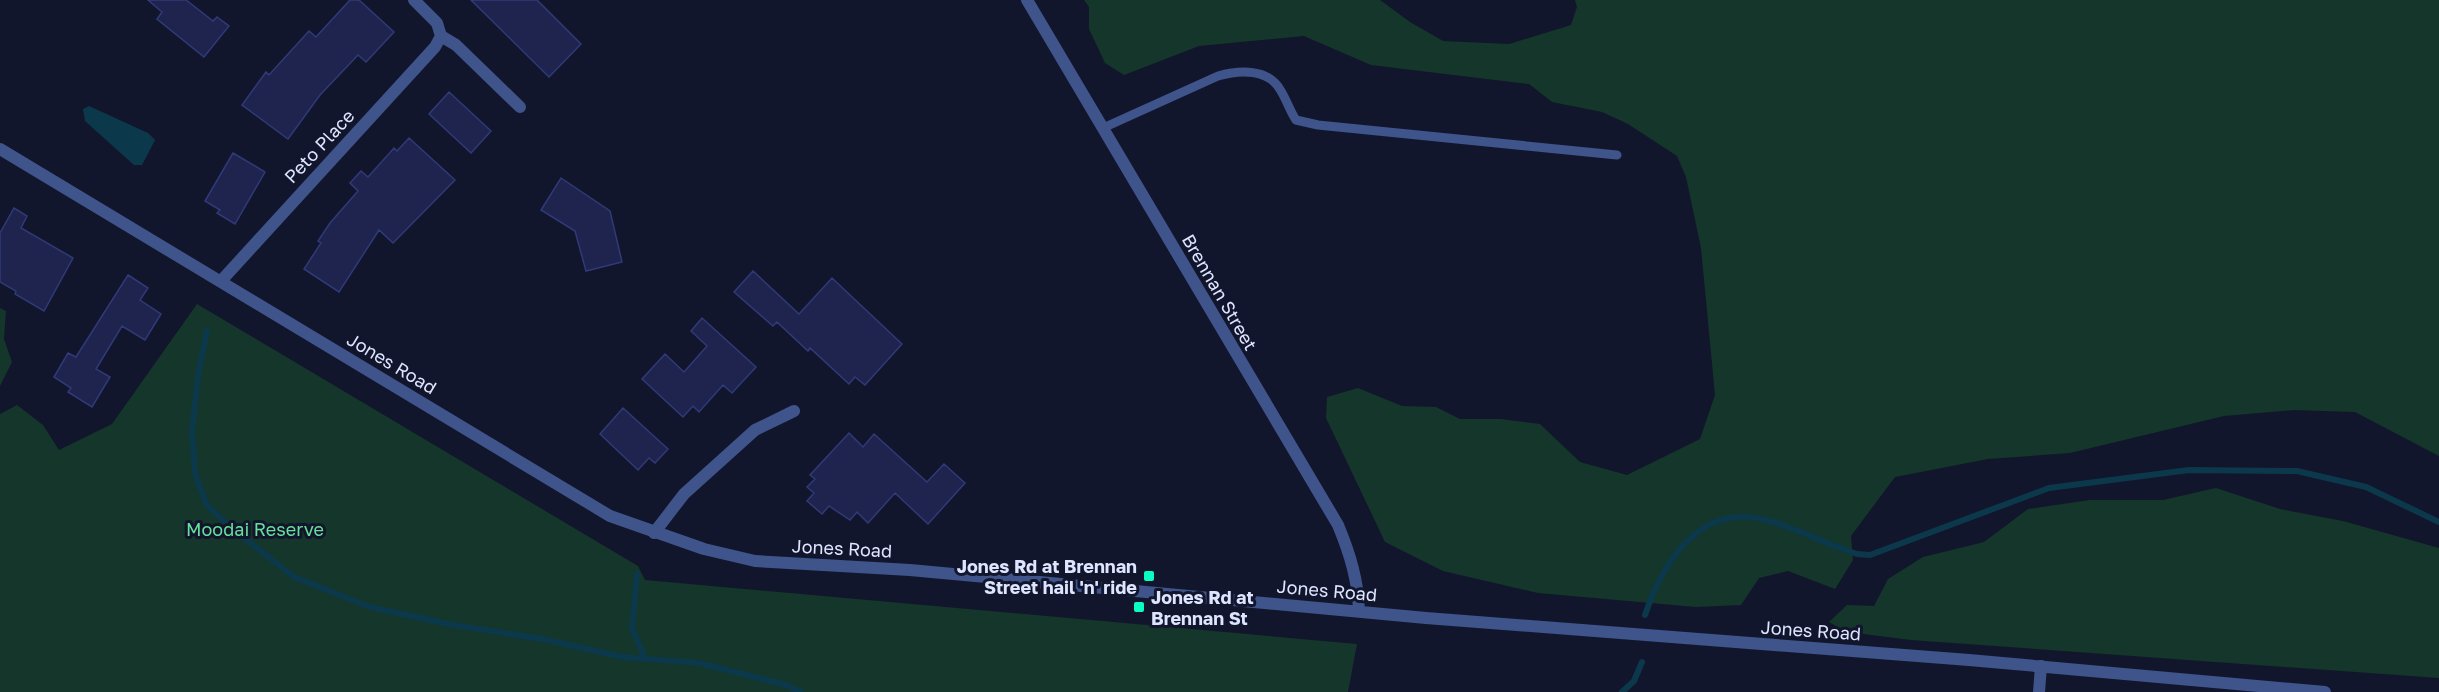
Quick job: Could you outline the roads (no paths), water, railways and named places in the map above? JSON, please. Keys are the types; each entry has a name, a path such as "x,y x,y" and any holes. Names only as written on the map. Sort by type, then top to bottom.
{"street":[{"path":"414,0 436,23 441,36 456,45 520,107"},
{"name":"Brennan Street","path":"1027,0 1338,525 1350,552 1356,578 1359,611"},
{"name":"Peto Place","path":"221,281 435,47 441,36"},
{"name":"Jones Road","path":"0,149 610,516 654,533 755,561 910,570 1359,611 2042,666 2325,692"},
{"path":"654,533 684,494 755,430 794,411"},
{"path":"2039,692 2042,666"}],"lane":[{"path":"1103,128 1218,76 1233,72 1251,72 1270,78 1281,90 1296,120 1318,125 1617,155"}],"water":[{"path":"89,106 148,133 155,140 142,165 134,165 85,121 83,109"}],"waterway":[{"path":"207,330 198,376 192,431 195,473 206,504 230,527 294,577 370,607 453,625 542,639 623,657 699,663 786,685 801,692"},
{"path":"1645,615 1662,575 1688,541 1703,528 1722,520 1743,517 1777,523 1857,554 1870,555 2049,488 2189,470 2297,471 2366,487 2439,522"},
{"path":"637,574 632,628 644,656"},
{"path":"1622,692 1634,681 1642,662"}],"place":[{"name":"Jones Rd at Brennan Street hail 'n' ride","path":"1149,576"},
{"name":"Jones Rd at Brennan St","path":"1139,607"}],"park label":[{"name":"Moodai Reserve","path":"255,529"}]}
